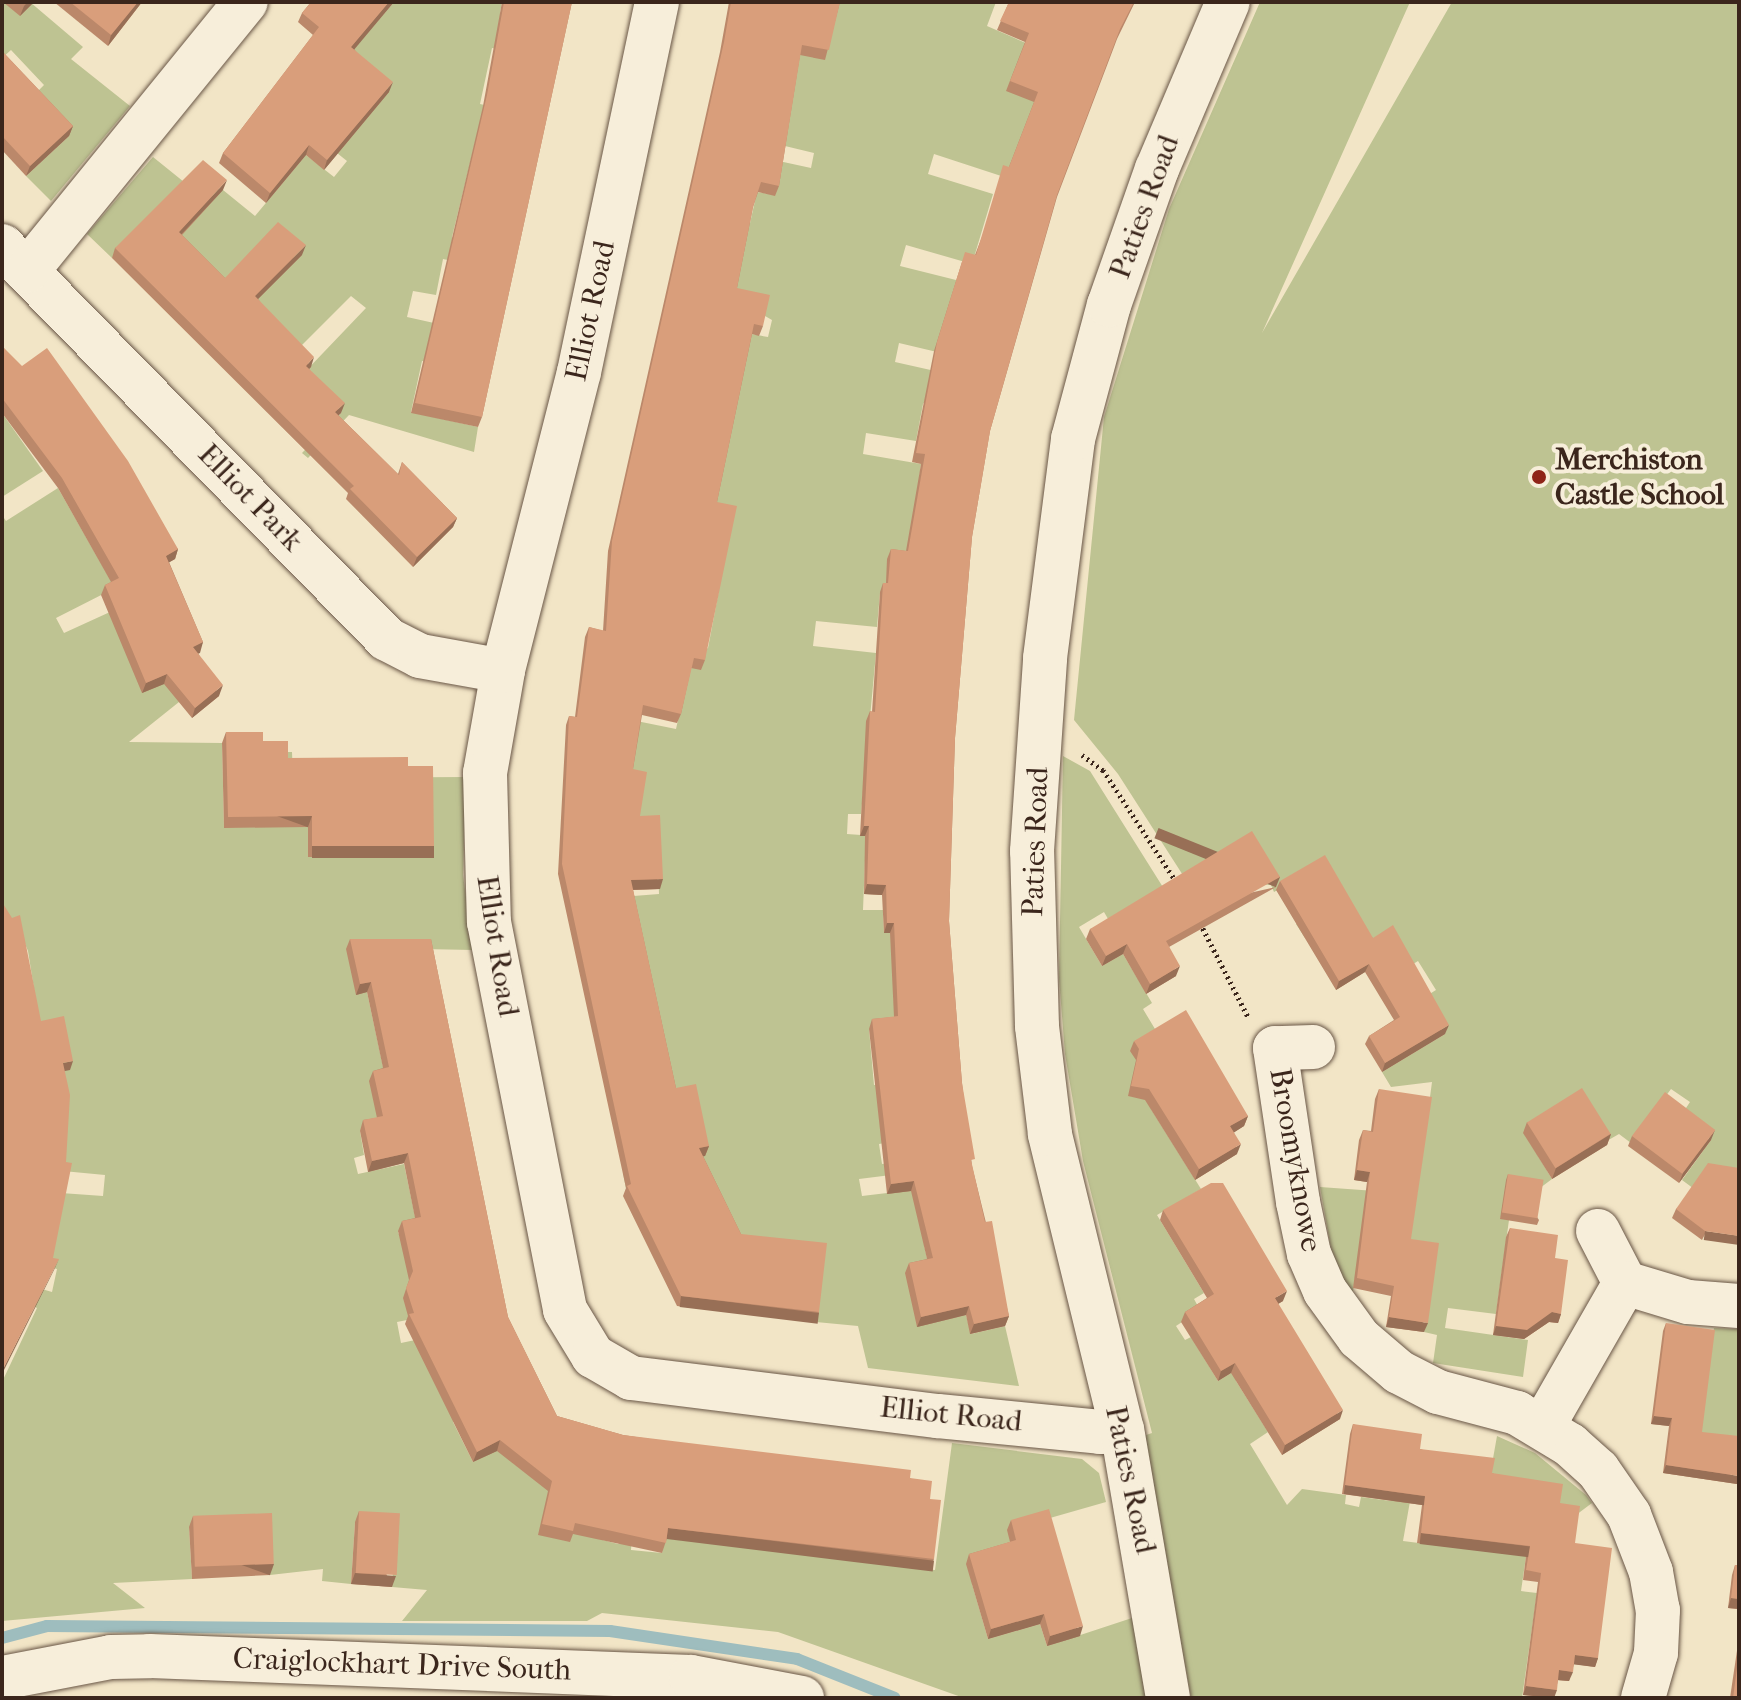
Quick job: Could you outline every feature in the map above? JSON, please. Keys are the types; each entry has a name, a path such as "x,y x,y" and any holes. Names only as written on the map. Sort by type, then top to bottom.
{"street":[{"name":"Elliot Park","path":"246,2 14,259 387,639 420,656 503,671"},
{"name":"Elliot Road","path":"657,2 579,372 503,671 485,773 484,883 565,1310 577,1338 593,1356 631,1378 938,1416 1100,1432 1122,1430"},
{"name":"Paties Road","path":"1168,1698 1122,1430 1062,1191 1037,1026 1032,851 1057,543 1073,439 1109,305 1151,184 1228,2"},
{"name":"Broomyknowe","path":"1280,1040 1309,1254 1342,1315 1377,1356 1415,1382 1543,1426 1598,1470 1643,1543 1658,1610 1656,1653 1643,1698"},
{"path":"1598,1231 1625,1283 1688,1302 1739,1306"},
{"path":"1543,1426 1625,1283"},
{"name":"Craiglockhart Drive South","path":"2,1678 111,1657 150,1656 691,1677 802,1698"}],"path":[{"path":"1040,738 1090,758 1103,770 1182,891"},
{"path":"1196,916 1239,990 1280,1040"}],"green space":[{"path":"2,2 30,2 83,47 71,59 130,106 51,201 26,176 69,136 32,97 44,85 11,50 2,58"},
{"path":"394,2 502,2 500,13 532,20 525,54 492,48 480,104 544,118 505,150 475,143 452,237 480,267 443,259 436,295 413,291 407,317 461,329 453,367 422,361 411,412 478,427 474,452 349,415 308,458 302,453 341,413 302,375 366,308 351,296 296,351 221,288 152,218 112,258 87,234 153,157 184,182 223,190 255,216 306,155 334,177 347,161 317,137 348,56"},
{"path":"799,2 996,2 987,26 1028,44 1034,102 1032,186 934,154 928,174 993,194 972,264 906,245 900,266 968,283 937,352 899,343 895,362 944,373 923,404 916,441 866,433 863,454 921,464 905,595 880,593 877,627 816,621 813,646 876,653 861,814 848,814 847,834 889,837 865,860 863,910 883,910 884,933 891,933 895,1026 869,1029 874,1085 958,1078 907,1139 879,1144 882,1164 897,1162 899,1174 859,1179 862,1196 971,1183 924,1245 929,1267 918,1326 966,1315 971,1334 1005,1326 1019,1386 868,1368 858,1326 816,1322 823,1253 761,1246 627,1194 623,1173 636,1106 608,898 659,894 657,825 594,827 629,779 607,715 676,729 684,693 650,685 708,648 719,590 669,503 741,332 768,337 772,320 733,298 717,216 750,223 757,192 775,195 765,158 811,168 814,153 785,146"},
{"path":"1260,2 1410,2 1262,333 1452,2 1739,2 1739,1177 1732,1217 1682,1180 1711,1140 1680,1117 1690,1102 1671,1089 1631,1143 1619,1134 1605,1142 1524,1133 1552,1179 1500,1218 1509,1220 1496,1314 1448,1308 1445,1328 1528,1340 1523,1377 1433,1363 1437,1335 1424,1332 1435,1253 1363,1225 1353,1291 1346,1290 1332,1255 1320,1187 1417,1194 1432,1082 1391,1087 1382,1072 1445,1034 1423,998 1436,990 1418,961 1410,966 1369,947 1348,912 1305,938 1296,924 1341,897 1322,864 1274,892 1271,885 1186,880 1118,774 1074,720 1104,417 1169,209"},
{"path":"2,413 43,471 2,497"},
{"path":"58,488 115,588 56,618 64,633 145,596 155,672 194,690 129,742 222,743 224,828 284,752 292,752 293,778 466,777 463,875 473,950 372,948 367,992 395,1123 360,1131 364,1155 354,1158 358,1174 404,1164 417,1226 398,1232 432,1315 397,1322 401,1343 439,1335 480,1409 453,1422 473,1462 543,1428 513,1463 526,1473 545,1449 574,1522 599,1539 618,1544 632,1534 631,1550 662,1553 664,1538 846,1560 850,1529 879,1533 876,1563 935,1570 952,1443 1082,1459 1099,1473 1106,1502 1008,1530 1012,1550 972,1584 988,1639 1040,1624 1047,1646 1135,1617 1148,1698 964,1698 778,1632 602,1613 587,1621 402,1621 427,1590 392,1587 396,1525 355,1522 351,1584 322,1581 323,1569 270,1575 268,1524 189,1527 192,1579 113,1583 145,1608 2,1621 2,1382 37,1308 21,1300 28,1285 52,1292 57,1269 32,1263 47,1192 103,1196 105,1175 63,1171 28,951 17,924 2,930 2,515 6,521"},
{"path":"1063,756 1090,771 1166,892 1111,924 1104,912 1079,927 1102,966 1123,954 1152,1003 1143,1009 1158,1034 1151,1109 1201,1189 1157,1215 1204,1293 1194,1299 1200,1310 1176,1326 1185,1340 1191,1337 1218,1381 1236,1370 1236,1381 1268,1432 1250,1444 1287,1505 1302,1489 1346,1495 1345,1504 1359,1507 1361,1497 1391,1501 1415,1473 1403,1541 1466,1549 1486,1498 1497,1436 1535,1453 1592,1503 1576,1515 1533,1509 1521,1591 1537,1593 1522,1698 1191,1698 1143,1436 1152,1433 1083,1161 1065,1054 1059,978"},
{"path":"1714,1328 1739,1329 1739,1445 1699,1440"}],"building":[{"path":"70,2 138,2 111,35"},
{"path":"311,2 389,2 351,47 393,82 327,160 309,145 270,193 223,153 319,27 302,13"},
{"path":"504,2 572,2 482,417 415,403 487,95"},
{"path":"731,2 840,2 829,50 802,45 779,186 761,182 753,207 737,288 770,295 763,326 754,324 717,502 737,506 705,660 694,658 681,714 643,705 633,769 647,772 640,816 660,815 663,879 631,880 676,1088 696,1084 709,1146 699,1148 741,1234 827,1243 819,1312 681,1296 627,1186 631,1184 562,864 569,716 577,717 589,627 606,631 612,541"},
{"path":"1009,2 1134,2 1120,29 1057,195 990,431 972,537 955,738 949,921 962,1083 975,1159 971,1160 985,1222 992,1221 1009,1316 974,1324 969,1306 921,1317 909,1263 933,1258 914,1181 891,1184 872,1019 898,1016 894,923 887,923 886,885 867,884 869,826 864,826 870,711 875,712 883,583 888,583 891,549 908,551 925,454 916,453 937,342 965,252 976,255 1003,165 1009,167 1038,92 1010,81 1029,33 1000,21"},
{"path":"2,51 73,126 30,166 2,136"},
{"path":"203,160 227,180 179,232 225,278 278,222 306,245 255,296 314,357 306,366 345,403 335,412 399,475 402,462 457,518 417,557 350,489 354,486 115,248"},
{"path":"2,346 22,366 47,348 128,461 178,549 166,556 203,642 193,647 223,685 195,708 167,674 146,683 105,585 119,578 62,478 2,398"},
{"path":"226,732 263,732 263,741 288,741 288,758 408,757 408,766 433,766 434,846 312,846 312,816 228,817"},
{"path":"1252,831 1280,877 1166,941 1180,966 1150,984 1127,944 1106,956 1090,929"},
{"path":"1325,855 1373,938 1393,925 1449,1025 1385,1063 1369,1036 1400,1017 1369,964 1339,981 1280,881"},
{"path":"2,902 12,918 20,915 41,1021 64,1016 73,1061 63,1063 70,1095 66,1162 72,1163 53,1258 59,1259 2,1371"},
{"path":"350,939 431,939 508,1317 557,1416 623,1435 911,1470 910,1478 932,1481 930,1499 941,1500 934,1559 668,1528 666,1543 575,1523 573,1531 542,1524 552,1481 500,1440 477,1452 409,1314 414,1313 406,1288 413,1271 402,1221 421,1217 408,1153 372,1161 363,1120 383,1116 373,1071 389,1067 371,982 360,984"},
{"path":"1186,1010 1248,1116 1230,1126 1241,1144 1199,1169 1149,1089 1131,1086 1139,1049 1134,1041"},
{"path":"1582,1088 1611,1134 1555,1168 1527,1122"},
{"path":"1379,1089 1432,1097 1411,1239 1439,1243 1428,1323 1389,1317 1394,1286 1357,1278 1370,1172 1357,1170 1363,1130 1373,1132"},
{"path":"1665,1092 1715,1130 1682,1174 1632,1136"},
{"path":"1708,1163 1739,1168 1739,1236 1705,1231 1676,1209"},
{"path":"1508,1174 1544,1180 1537,1218 1502,1213"},
{"path":"1211,1183 1223,1183 1287,1291 1275,1298 1343,1410 1285,1445 1235,1363 1221,1371 1185,1312 1214,1294 1163,1210"},
{"path":"1510,1228 1558,1235 1555,1258 1568,1260 1561,1314 1552,1312 1527,1330 1496,1326"},
{"path":"1666,1323 1715,1330 1702,1432 1739,1436 1739,1476 1666,1465 1672,1418 1654,1416"},
{"path":"1353,1424 1422,1434 1420,1449 1495,1458 1492,1473 1563,1484 1560,1503 1580,1506 1575,1543 1612,1548 1598,1658 1575,1655 1573,1672 1559,1670 1557,1690 1526,1686 1541,1573 1526,1570 1530,1546 1421,1533 1425,1496 1345,1485"},
{"path":"1049,1509 1083,1626 1050,1636 1044,1614 991,1629 969,1554 1016,1540 1011,1520"},
{"path":"359,1511 400,1513 397,1575 356,1573"},
{"path":"272,1513 274,1564 195,1567 193,1516"},
{"path":"1735,1565 1739,1565 1739,1599 1731,1598"},
{"path":"1739,1653 1739,1698 1733,1698"}],"waterway":[{"path":"2,1638 47,1626 610,1631 797,1659 895,1698"}],"place":[{"name":"Merchiston Castle School","path":"1539,477"}]}
